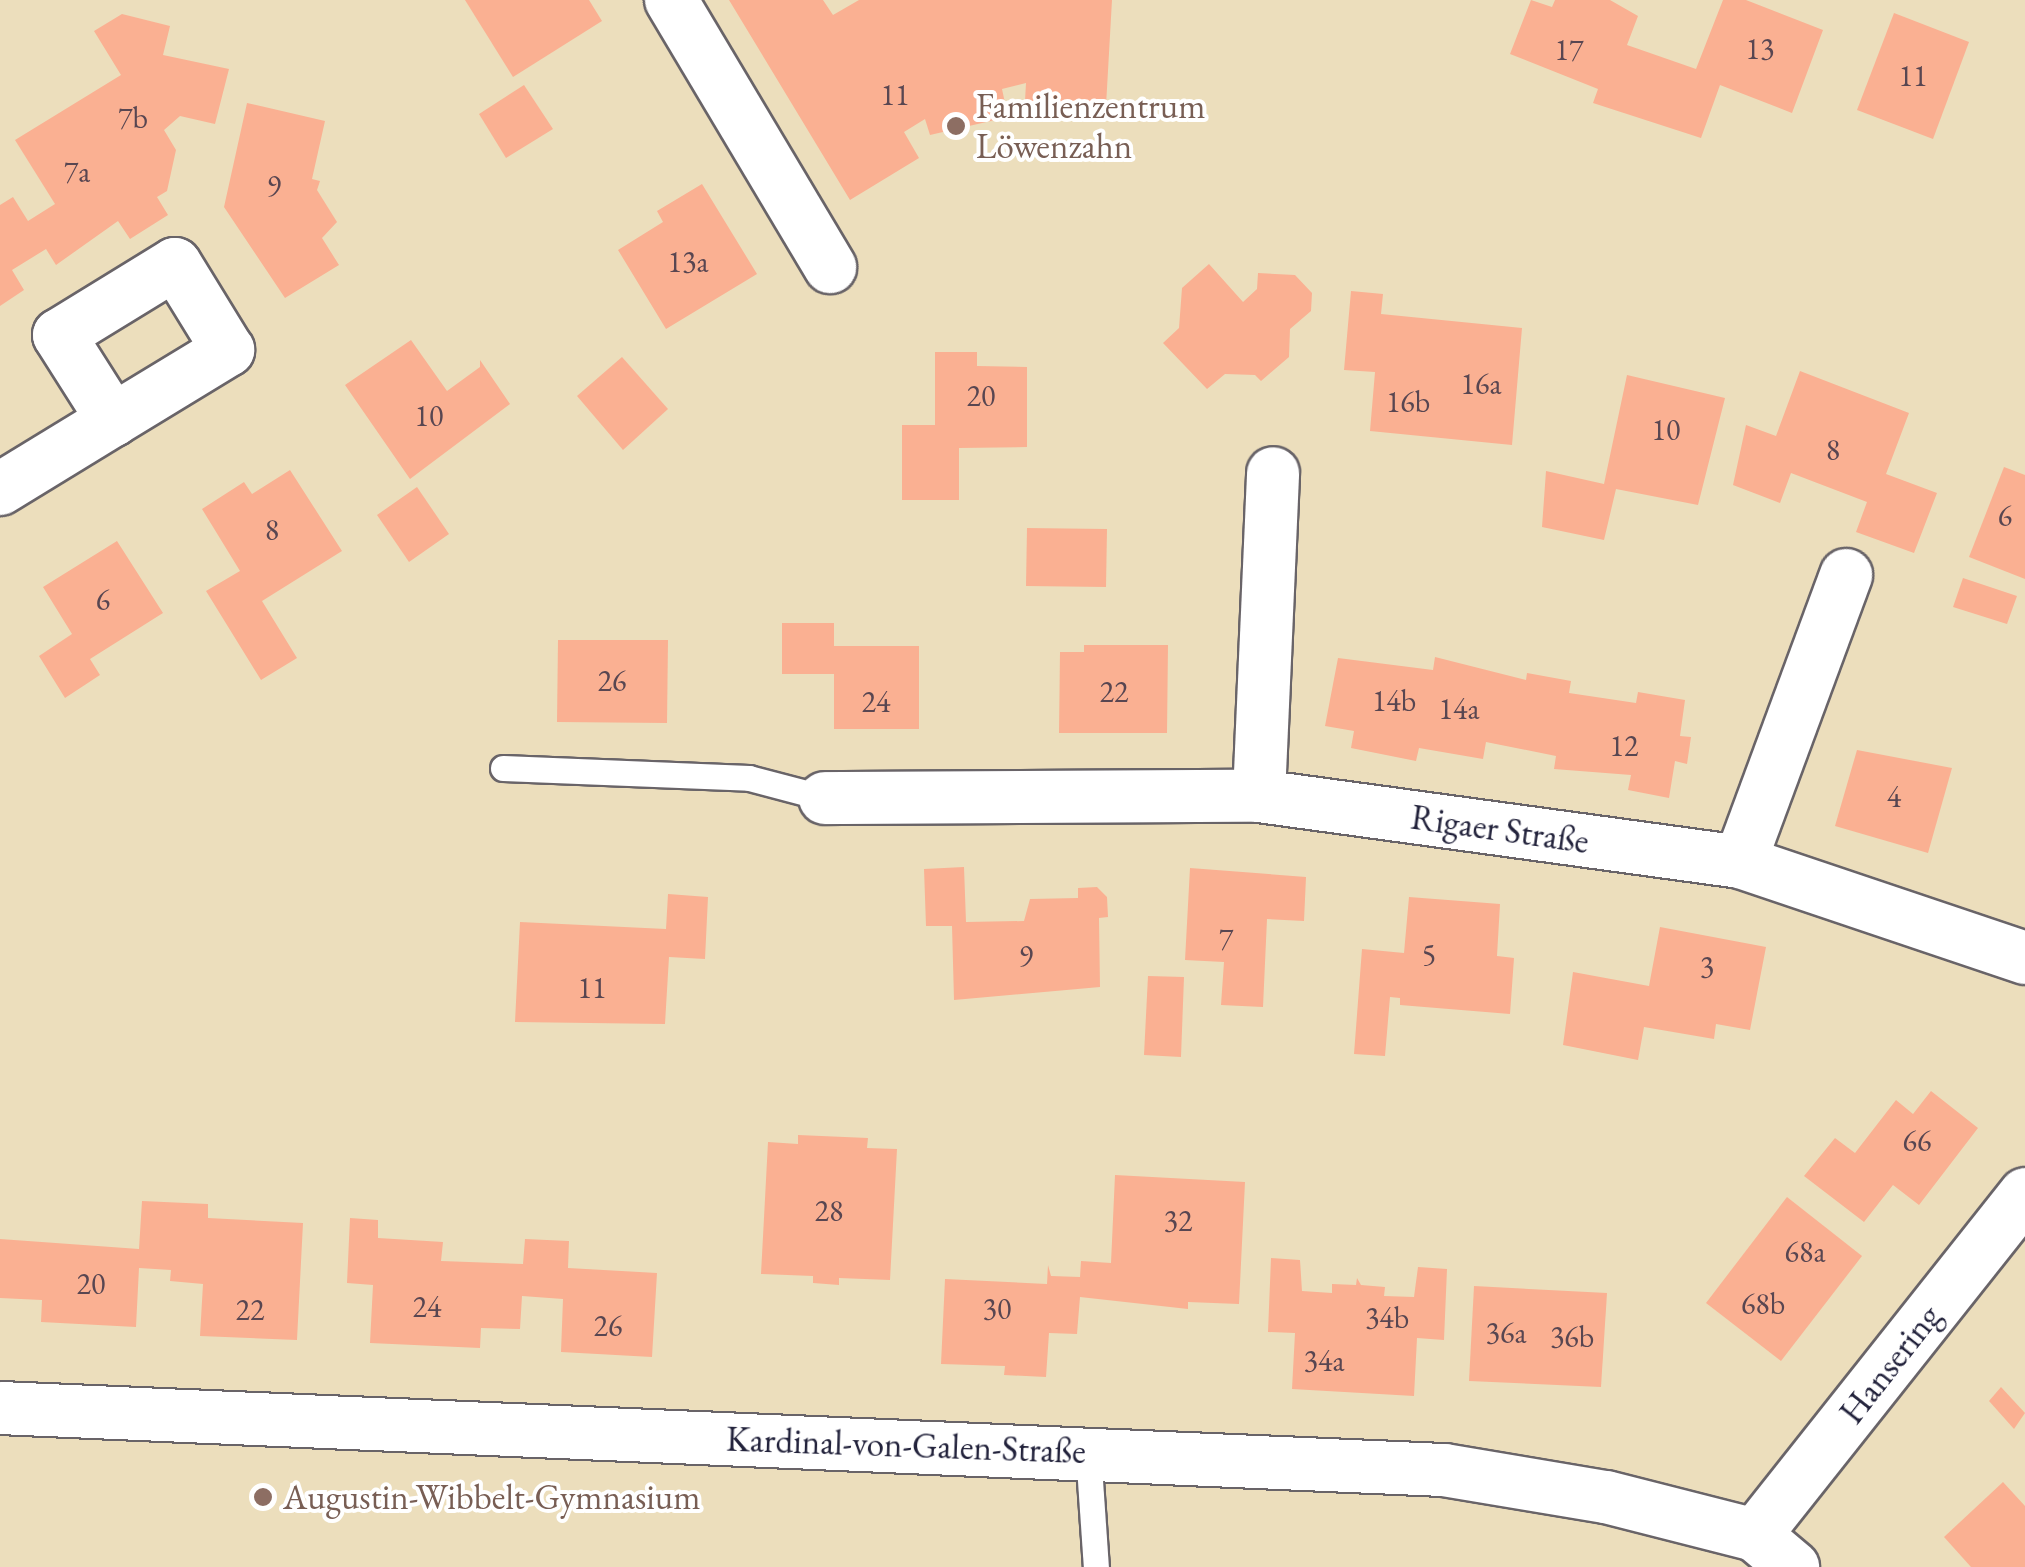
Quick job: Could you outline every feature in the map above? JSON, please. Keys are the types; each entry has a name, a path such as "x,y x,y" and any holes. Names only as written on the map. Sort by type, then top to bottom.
{"street":[{"path":"671,0 830,267"},
{"path":"0,489 112,420"},
{"path":"1259,796 1273,473"},
{"path":"1740,862 1846,575"},
{"name":"Rigaer Straße","path":"824,798 1259,796 1740,862 2025,958"},
{"name":"Hansering","path":"1774,1551 2025,1194"},
{"name":"Kardinal-von-Galen-Straße","path":"0,1408 1444,1470 1606,1497 1774,1551"}],"lane":[{"path":"504,768 749,778 824,798"},
{"path":"1088,1452 1096,1567"}],"building":[{"path":"465,0 589,0 602,21 513,77"},
{"path":"729,0 823,0 833,15 859,0 1112,0 1106,106 1025,101 1026,83 1002,89 1008,117 930,135 925,119 904,132 919,158 850,200"},
{"path":"1531,0 1552,7 1555,0 1610,0 1638,16 1627,45 1696,69 1723,0 1746,0 1823,30 1792,113 1720,85 1701,138 1593,103 1598,89 1510,54"},
{"path":"1894,13 1969,42 1933,139 1857,110"},
{"path":"122,14 170,26 163,55 229,69 215,124 180,116 164,130 176,150 167,191 157,197 168,215 130,239 118,221 56,265 46,249 12,270 24,290 0,306 0,205 13,197 28,221 55,204 15,140 121,75 94,31"},
{"path":"524,85 553,129 506,158 479,114"},
{"path":"247,103 325,121 312,179 320,181 317,190 337,222 322,238 339,265 285,298 224,207"},
{"path":"702,184 757,274 666,329 618,250 663,222 657,211"},
{"path":"1209,264 1243,302 1257,289 1258,273 1295,275 1312,293 1311,311 1290,329 1289,357 1261,381 1255,375 1225,374 1207,389 1163,343 1179,328 1182,288"},
{"path":"1351,291 1383,294 1381,314 1522,328 1512,445 1370,431 1375,372 1344,370"},
{"path":"411,340 447,391 480,367 480,360 510,404 410,479 345,385"},
{"path":"935,352 977,352 977,366 1027,367 1027,447 959,448 959,500 902,500 902,425 935,425"},
{"path":"622,357 668,409 623,450 577,396"},
{"path":"1800,371 1909,413 1886,474 1937,493 1914,553 1856,532 1867,502 1791,473 1780,503 1733,485 1746,425 1776,436"},
{"path":"1627,375 1725,398 1698,505 1616,489 1604,540 1542,527 1546,471 1604,484"},
{"path":"2004,467 2025,475 2025,579 1969,557"},
{"path":"290,470 342,551 262,601 297,658 261,680 206,591 240,571 202,509 244,482 252,494"},
{"path":"417,487 449,534 409,562 377,515"},
{"path":"1027,528 1107,529 1106,587 1026,586"},
{"path":"117,541 163,613 90,659 100,675 65,698 39,656 72,634 43,587"},
{"path":"1963,578 2017,596 2007,624 1953,607"},
{"path":"782,623 834,623 834,646 919,646 919,729 834,729 834,674 782,674"},
{"path":"558,640 668,640 667,723 557,722"},
{"path":"1084,645 1168,645 1167,733 1059,733 1060,652 1084,652"},
{"path":"1435,657 1526,680 1527,673 1571,681 1569,693 1636,703 1638,692 1685,700 1680,736 1691,737 1687,764 1675,761 1669,798 1628,790 1631,775 1554,769 1556,756 1486,742 1483,759 1419,748 1416,761 1351,748 1354,731 1325,726 1338,658 1433,670"},
{"path":"1857,750 1952,768 1928,853 1835,826"},
{"path":"964,867 966,922 1024,921 1030,899 1078,898 1078,888 1097,887 1107,897 1108,917 1099,918 1100,987 954,1000 952,926 926,926 924,869"},
{"path":"1190,868 1306,877 1304,921 1267,919 1263,1007 1221,1005 1224,962 1185,960"},
{"path":"668,894 708,897 705,959 669,957 665,1024 515,1022 520,922 666,929"},
{"path":"1409,897 1500,904 1497,956 1514,958 1510,1014 1400,1005 1400,998 1390,997 1385,1056 1354,1054 1362,949 1404,953"},
{"path":"1660,927 1766,947 1750,1030 1716,1024 1714,1039 1644,1027 1638,1060 1563,1045 1573,972 1649,986"},
{"path":"1148,976 1184,977 1181,1057 1144,1055"},
{"path":"1931,1091 1978,1128 1919,1205 1893,1185 1864,1222 1804,1176 1835,1138 1855,1153 1896,1100 1913,1114"},
{"path":"798,1135 868,1138 867,1148 897,1149 890,1280 839,1278 839,1285 813,1283 813,1276 761,1274 768,1142 798,1144"},
{"path":"1115,1175 1245,1182 1239,1304 1188,1302 1188,1309 1080,1297 1077,1334 1049,1333 1046,1377 1004,1375 1005,1366 941,1364 945,1279 1047,1284 1048,1265 1051,1276 1080,1277 1081,1261 1111,1263"},
{"path":"1787,1197 1862,1256 1781,1361 1706,1303"},
{"path":"142,1201 208,1204 208,1218 303,1223 297,1340 200,1336 203,1284 170,1281 171,1270 139,1268 136,1327 41,1322 42,1300 0,1298 0,1239 139,1249"},
{"path":"350,1218 378,1220 378,1238 443,1242 441,1261 523,1264 525,1239 569,1241 568,1268 657,1273 652,1357 561,1352 563,1299 522,1296 520,1329 481,1328 480,1348 370,1343 373,1285 347,1283"},
{"path":"1271,1258 1300,1260 1302,1291 1332,1293 1332,1284 1356,1285 1357,1278 1361,1285 1385,1287 1384,1296 1414,1297 1418,1267 1447,1269 1444,1340 1417,1338 1414,1396 1292,1389 1295,1333 1268,1332"},
{"path":"1474,1286 1607,1293 1601,1387 1469,1381"},
{"path":"2001,1387 2025,1413 2014,1429 1989,1401"},
{"path":"2003,1482 2025,1506 2025,1567 1971,1567 1944,1537"}],"place":[{"name":"Familienzentrum Löwenzahn","path":"956,126"},
{"name":"Augustin-Wibbelt-Gymnasium","path":"263,1497"}]}
